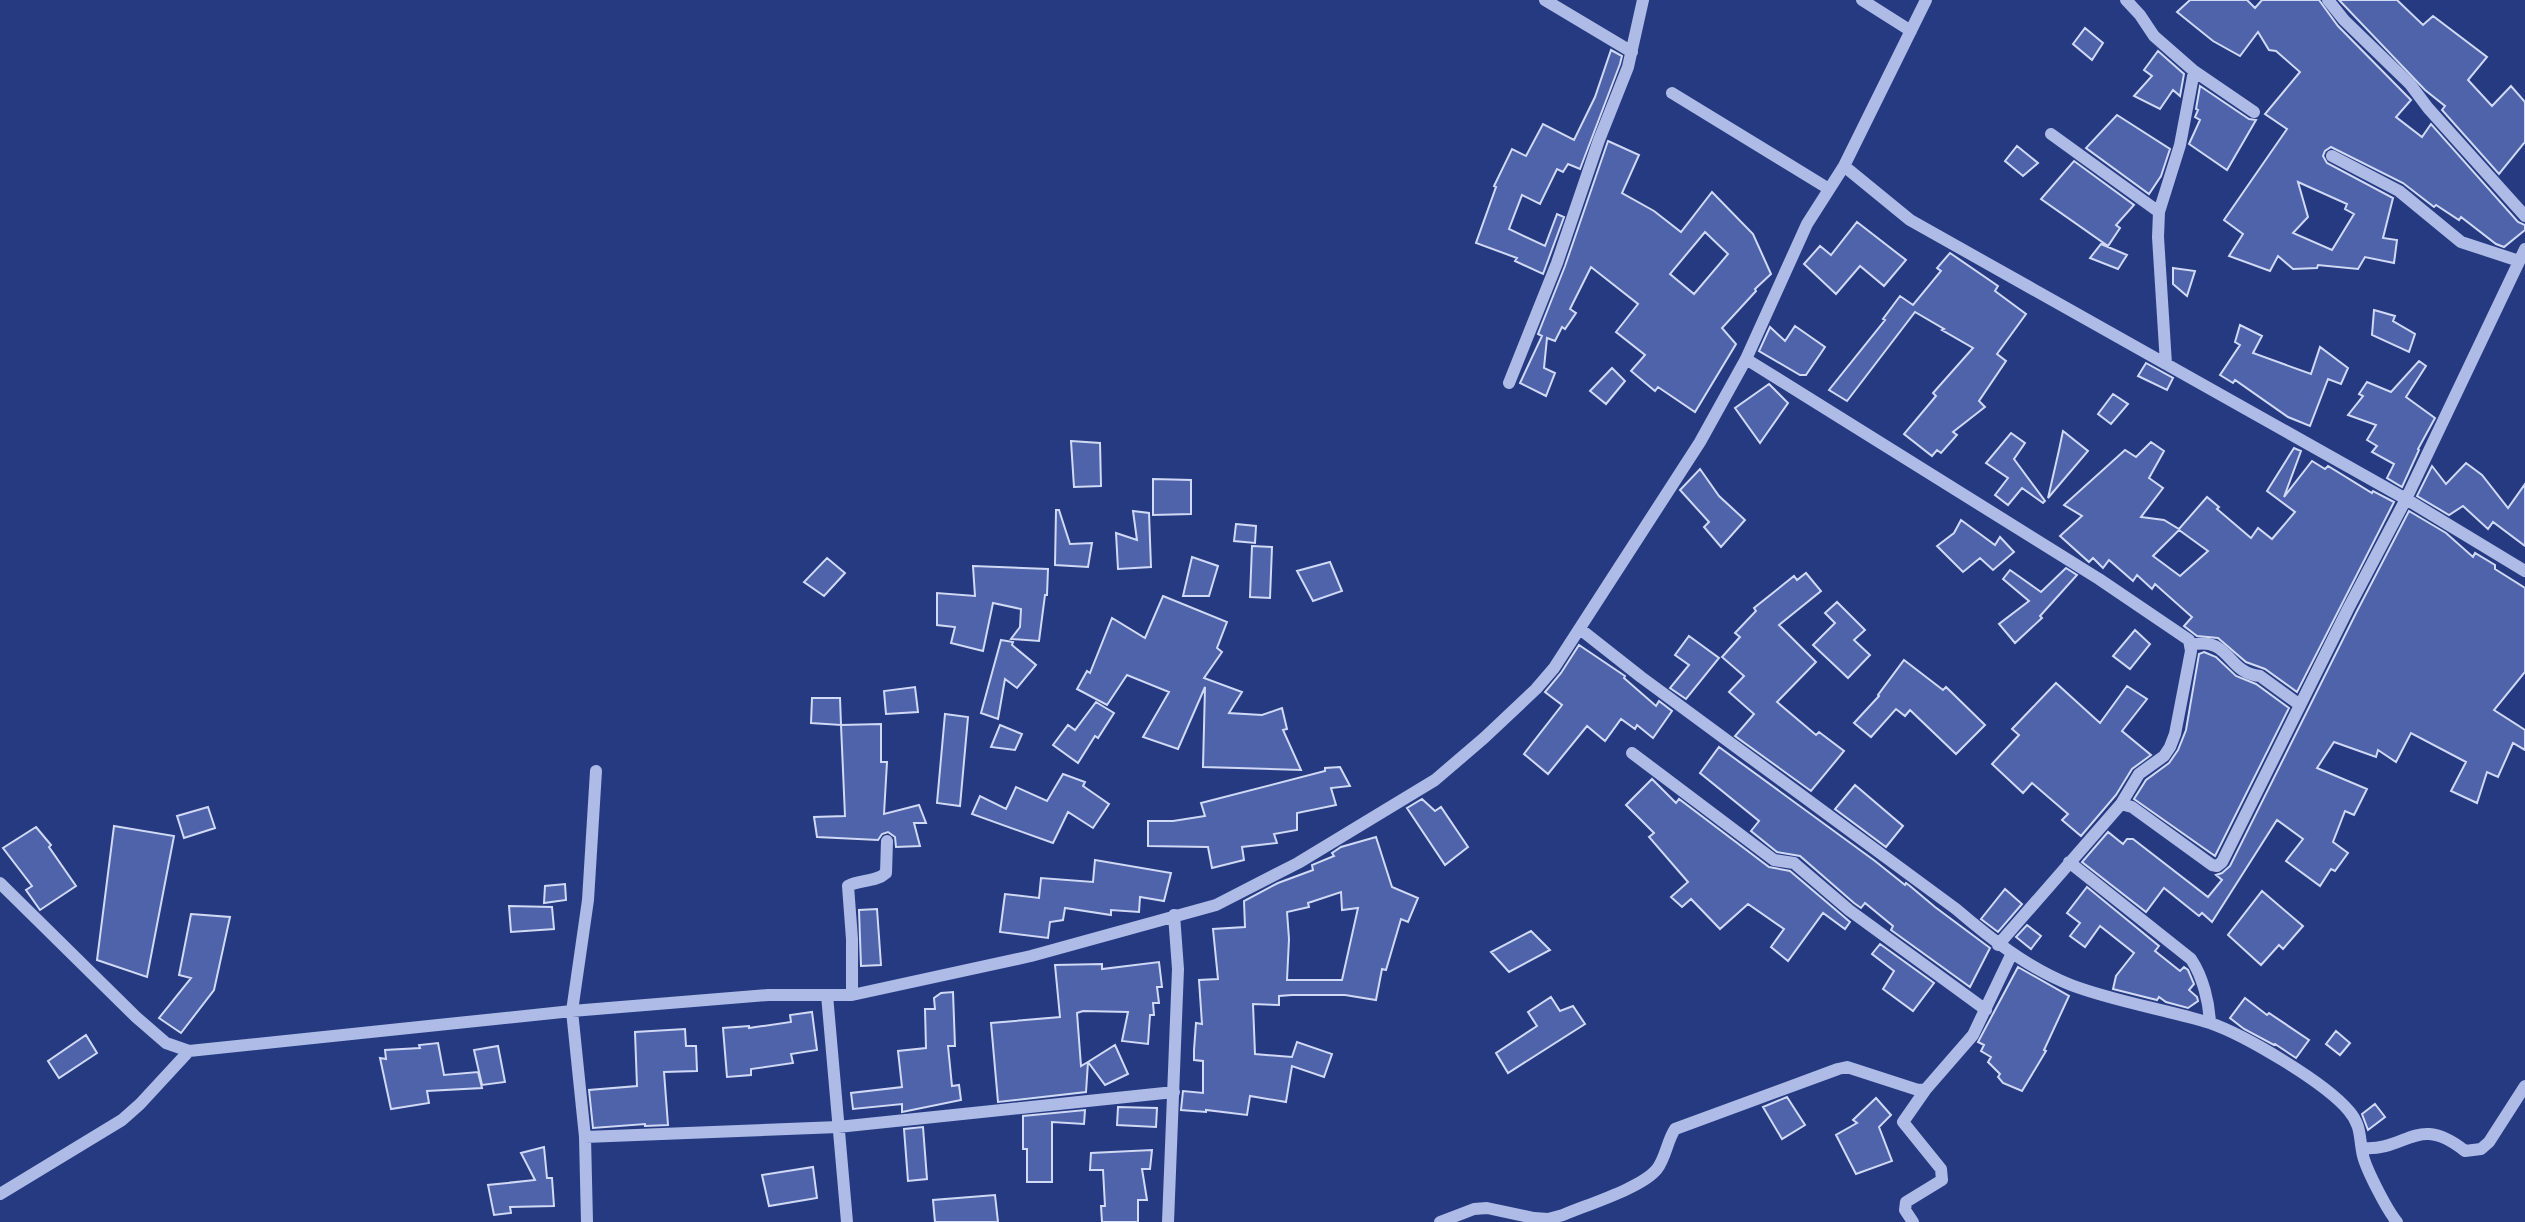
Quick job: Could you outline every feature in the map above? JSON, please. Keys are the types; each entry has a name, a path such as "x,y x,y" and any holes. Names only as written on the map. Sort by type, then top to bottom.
{"street":[{"path":"1545,0 1632,52"},
{"path":"1509,383 1574,217 1632,52 1643,0"},
{"path":"1861,0 1911,31"},
{"path":"0,883 136,1017 166,1043 189,1051 572,1010 768,995 852,995 1031,956 1216,905 1298,863 1435,780 1536,689 1554,668 1700,442 1745,359 1807,224 1844,166 1926,0"},
{"path":"2126,0 2154,36 2194,71 2254,112"},
{"path":"2328,0 2344,20 2410,84 2428,108 2525,216"},
{"path":"2166,364 2158,237 2159,212 2180,145 2194,71"},
{"path":"1672,93 1829,189"},
{"path":"2051,134 2159,212"},
{"path":"2332,156 2399,191 2461,242 2519,261"},
{"path":"1844,166 1910,220 2406,499 2525,571"},
{"path":"2121,804 2132,807 2212,865 2219,865 2406,499 2525,249"},
{"path":"1745,359 2099,579 2183,635 2191,645 2175,734 2170,747 2164,756 2139,774 2121,804 1998,945"},
{"path":"1580,629 1945,901 1998,945 2070,984 2143,1007 2210,1023 2256,1046 2326,1089 2353,1118 2362,1139 2368,1169 2397,1222"},
{"path":"2191,645 2213,643 2233,663 2252,675 2260,676 2300,705"},
{"path":"1632,753 1774,860 1794,863 1892,943 1986,1010"},
{"path":"587,1222 584,1137 572,1010 588,900 596,771"},
{"path":"852,995 848,886 879,879 886,873 887,841"},
{"path":"2069,862 2191,959 2200,975 2210,1023"},
{"path":"1168,1222 1178,969 1174,915"},
{"path":"1913,1222 1905,1210 1906,1202 1942,1180 1941,1169 1904,1124 1904,1120 1926,1089 1973,1035 2012,953"},
{"path":"827,995 847,1222"},
{"path":"0,1194 122,1120 189,1051"},
{"path":"1440,1222 1466,1212 1487,1208 1534,1218 1563,1216 1648,1177 1662,1159 1675,1129 1838,1069 1847,1067 1918,1090 1926,1089"},
{"path":"2363,1148 2387,1147 2410,1136 2430,1134 2452,1141 2465,1152 2481,1149 2494,1135 2525,1086"},
{"path":"584,1137 838,1127 1174,1093"}],"building":[{"path":"2190,0 2247,0 2255,8 2262,0 2319,0 2338,26 2411,100 2396,117 2422,137 2431,124 2518,222 2525,225 2525,230 2504,247 2496,244 2461,217 2459,220 2436,205 2434,207 2403,183 2331,147 2323,156 2327,163 2393,198 2383,238 2397,240 2394,263 2365,257 2358,269 2318,265 2317,268 2293,269 2278,256 2270,271 2229,256 2243,234 2224,220 2287,129 2265,114 2300,72 2276,51 2269,50 2258,32 2240,56 2213,41 2177,12","holes":["2298,182 2347,204 2345,209 2354,214 2332,250 2293,233 2308,217"]},
{"path":"2339,0 2397,0 2423,25 2433,16 2487,57 2468,80 2492,106 2511,86 2525,102 2525,142 2499,174 2442,110 2445,106 2425,90"},
{"path":"2085,28 2103,43 2092,60 2073,44"},
{"path":"1611,50 1622,56 1620,64 1580,169 1568,164 1563,172 1557,169 1540,204 1522,195 1509,229 1545,246 1557,214 1564,217 1543,274 1515,261 1517,258 1476,243 1496,187 1494,186 1512,149 1526,156 1543,124 1574,140 1595,97"},
{"path":"2158,51 2184,74 2180,96 2173,90 2160,109 2134,96 2152,76 2144,70"},
{"path":"2200,86 2249,119 2256,120 2227,170 2189,144 2200,120 2195,117"},
{"path":"2117,115 2170,149 2161,176 2149,194 2086,148"},
{"path":"1608,141 1639,155 1622,193 1654,211 1681,232 1712,192 1753,234 1771,274 1722,328 1736,344 1695,412 1658,387 1655,391 1631,371 1645,355 1616,332 1638,304 1591,267 1570,309 1576,313 1565,329 1562,327 1555,341 1547,338 1544,368 1555,373 1546,396 1520,383 1542,336 1538,334 1565,266","holes":["1705,232 1728,254 1694,294 1670,274"]},
{"path":"2017,146 2038,163 2023,176 2005,161"},
{"path":"2074,161 2134,205 2116,225 2120,228 2108,246 2041,199"},
{"path":"1857,222 1906,260 1884,286 1860,266 1836,294 1804,264 1820,246 1831,255"},
{"path":"2101,244 2127,255 2118,269 2090,258"},
{"path":"1950,253 1998,286 1995,291 2026,314 1997,354 2006,361 1979,401 1985,407 1953,432 1957,435 1941,453 1937,450 1932,456 1904,434 1936,396 1933,393 1973,348 1942,330 1944,329 1915,312 1847,401 1829,390 1885,320 1883,319 1900,296 1913,305 1941,271 1937,268"},
{"path":"2173,268 2195,271 2187,296 2173,284"},
{"path":"2374,310 2395,316 2393,321 2415,334 2409,352 2372,335"},
{"path":"2240,325 2262,336 2253,353 2311,374 2320,347 2348,368 2341,384 2328,379 2310,426 2288,417 2235,380 2233,383 2220,375 2240,345 2235,342"},
{"path":"1795,326 1825,347 1806,375 1800,375 1759,351 1770,327 1785,341"},
{"path":"2419,361 2426,366 2406,397 2435,418 2402,487 2387,478 2394,464 2372,452 2377,446 2367,440 2376,425 2348,415 2363,396 2359,394 2367,382 2391,392"},
{"path":"2146,363 2173,378 2167,390 2138,376"},
{"path":"1612,368 1625,381 1606,404 1590,391"},
{"path":"1769,384 1788,403 1760,443 1735,408"},
{"path":"2113,394 2128,404 2111,424 2098,414"},
{"path":"2063,431 2088,451 2048,498 2059,450"},
{"path":"2011,433 2025,443 2014,459 2045,501 2043,503 2022,488 2008,505 1995,495 2008,478 1986,463"},
{"path":"1071,441 1100,443 1101,486 1074,487"},
{"path":"2151,442 2164,451 2149,478 2163,488 2141,517 2164,520 2179,529 2207,497 2251,538 2258,528 2272,539 2295,512 2267,491 2294,448 2301,451 2284,497 2312,461 2325,469 2328,466 2372,493 2373,491 2394,502 2297,692 2265,669 2246,662 2218,638 2197,636 2184,626 2192,617 2155,584 2152,589 2137,575 2133,581 2109,560 2103,568 2093,558 2089,562 2060,536 2082,516 2064,505 2125,450 2136,457","holes":["2179,530 2208,551 2180,576 2153,556"]},
{"path":"2466,463 2482,475 2508,508 2525,484 2525,546 2493,522 2488,529 2463,506 2449,515 2417,496 2432,466 2446,484"},
{"path":"1700,469 1719,496 1745,520 1721,547 1704,527 1709,522 1680,490"},
{"path":"1153,479 1191,480 1191,514 1153,515"},
{"path":"1056,510 1059,510 1070,544 1092,543 1088,567 1055,565"},
{"path":"1133,511 1149,513 1151,567 1118,569 1116,533 1137,540"},
{"path":"2409,511 2446,533 2473,557 2475,553 2525,588 2525,672 2494,710 2525,730 2525,750 2513,743 2498,777 2487,772 2477,803 2451,791 2466,762 2411,733 2396,762 2378,750 2376,757 2334,742 2317,768 2367,789 2354,815 2345,811 2333,842 2348,853 2335,871 2331,869 2320,886 2286,861 2303,839 2277,820 2212,922 2202,913 2199,916 2164,888 2146,912 2082,862 2108,832 2123,844 2127,839 2133,839 2208,897 2222,880 2216,875 2230,866"},
{"path":"1961,520 1995,545 2000,537 2014,552 1993,570 1980,558 1963,572 1937,546 1954,533"},
{"path":"1236,524 1256,526 1255,543 1234,541"},
{"path":"1252,546 1272,547 1270,598 1250,597"},
{"path":"1192,557 1218,566 1209,596 1183,596"},
{"path":"827,558 845,573 824,596 804,582"},
{"path":"1330,562 1342,591 1313,601 1297,571"},
{"path":"973,566 1048,569 1047,595 1039,641 1011,639 1020,627 1021,609 993,603 983,651 951,643 955,627 937,625 937,593 975,596"},
{"path":"2066,568 2077,575 2040,616 2042,618 2015,643 1999,624 2029,601 2003,579 2010,570 2041,592"},
{"path":"1806,573 1821,591 1779,625 1816,662 1777,702 1816,735 1819,732 1844,751 1811,791 1735,736 1754,714 1729,692 1744,676 1722,657 1740,637 1735,633 1756,611 1754,608 1794,576 1797,580"},
{"path":"1163,596 1227,622 1217,648 1222,652 1204,678 1242,692 1229,713 1262,715 1282,708 1287,729 1283,730 1301,770 1203,767 1205,687 1178,749 1143,737 1169,692 1127,675 1107,705 1077,689 1087,671 1090,673 1112,618 1145,638"},
{"path":"1837,602 1865,630 1854,640 1870,655 1848,678 1813,645 1835,623 1825,613"},
{"path":"2135,630 2150,644 2130,669 2113,656"},
{"path":"1689,636 1719,658 1686,699 1670,688 1689,665 1675,655"},
{"path":"1001,640 1013,642 1012,645 1036,665 1017,688 1005,679 998,719 981,713"},
{"path":"1579,645 1625,676 1624,678 1656,706 1659,701 1672,711 1653,738 1637,725 1635,729 1621,719 1605,741 1587,726 1548,774 1524,754 1562,705 1545,692"},
{"path":"2204,652 2216,657 2236,676 2256,684 2289,708 2215,856 2134,799 2146,780 2169,763 2178,750 2186,730 2199,654"},
{"path":"1904,660 1943,690 1946,687 1985,725 1956,754 1910,710 1905,716 1896,709 1871,737 1854,723 1879,696"},
{"path":"2056,683 2100,723 2127,686 2147,699 2122,731 2151,755 2132,769 2116,795 2081,836 2062,820 2068,814 2032,783 2023,793 1992,764 2019,735 2012,729"},
{"path":"915,687 918,712 886,714 884,691"},
{"path":"812,698 840,698 841,725 811,723"},
{"path":"1096,702 1114,713 1078,763 1053,745 1068,725 1075,730"},
{"path":"945,714 968,717 960,806 937,803"},
{"path":"881,724 881,762 887,762 884,814 919,805 926,823 914,823 920,846 896,847 895,837 888,832 882,834 878,840 817,837 814,817 845,816 841,725"},
{"path":"1000,725 1022,734 1015,750 991,747"},
{"path":"1719,747 1905,885 1906,883 1990,948 1970,987 1891,930 1893,926 1865,903 1861,908 1854,903 1800,856 1777,852 1751,831 1759,821 1700,773"},
{"path":"1340,767 1350,786 1331,788 1336,805 1297,813 1297,830 1274,834 1277,843 1242,847 1244,860 1212,868 1208,847 1148,846 1148,821 1173,821 1205,816 1201,803 1325,771 1325,768"},
{"path":"1063,774 1085,782 1083,786 1109,804 1093,828 1068,812 1053,843 972,814 980,796 1006,809 1016,787 1047,801"},
{"path":"1652,779 1676,803 1679,799 1769,867 1790,871 1850,922 1845,929 1823,913 1788,961 1771,947 1784,929 1748,904 1720,929 1691,899 1682,907 1671,897 1688,882 1649,837 1654,833 1626,805"},
{"path":"1855,785 1903,826 1886,847 1835,809"},
{"path":"1422,799 1435,811 1441,807 1468,847 1445,865 1407,808"},
{"path":"208,807 215,828 184,838 177,816"},
{"path":"114,826 174,836 147,977 97,960"},
{"path":"36,827 51,845 49,847 76,886 40,910 26,890 32,886 3,848"},
{"path":"1376,837 1392,887 1418,898 1408,922 1401,919 1386,970 1382,969 1376,1000 1345,995 1292,995 1279,996 1279,1005 1253,1004 1255,1054 1292,1057 1297,1042 1332,1054 1324,1077 1292,1066 1286,1102 1250,1096 1247,1115 1181,1110 1183,1091 1203,1093 1203,1061 1194,1060 1194,1050 1196,1023 1202,1024 1199,980 1218,979 1213,929 1245,927 1244,901 1278,883 1313,870 1312,865 1334,856 1332,853 1341,847","holes":["1341,892 1342,910 1358,908 1342,980 1287,980 1287,912 1309,907 1308,903"]},
{"path":"1095,860 1171,873 1164,901 1140,897 1139,912 1111,910 1111,915 1065,908 1063,920 1050,922 1048,938 1000,932 1005,894 1039,898 1041,878 1093,882"},
{"path":"565,884 566,900 544,903 545,886"},
{"path":"2087,887 2159,946 2155,951 2180,971 2184,967 2188,970 2194,984 2189,990 2198,1001 2188,1008 2166,1002 2159,997 2157,1000 2113,989 2116,976 2134,953 2100,926 2085,947 2070,936 2080,923 2067,913"},
{"path":"2005,889 2022,904 1998,932 1981,919"},
{"path":"2262,891 2303,926 2283,949 2279,945 2261,965 2228,935"},
{"path":"509,906 552,907 554,929 511,932"},
{"path":"877,909 881,965 861,966 859,910"},
{"path":"191,914 230,917 214,990 181,1033 159,1018 191,978 179,975"},
{"path":"2027,925 2041,936 2031,949 2016,937"},
{"path":"1531,931 1550,950 1509,972 1491,952"},
{"path":"1880,944 1934,983 1913,1011 1883,989 1894,971 1872,954"},
{"path":"1159,962 1162,987 1157,987 1159,1003 1153,1003 1154,1015 1150,1015 1148,1044 1122,1041 1128,1012 1077,1013 1081,1066 1088,1062 1086,1092 998,1102 991,1023 1060,1017 1055,965 1102,964 1102,969"},
{"path":"2018,967 2069,996 2044,1050 2046,1051 2022,1091 2003,1083 1998,1077 2000,1074 1988,1062 1991,1057 1981,1051 1984,1045 1978,1042"},
{"path":"953,992 955,1046 948,1046 952,1086 959,1085 961,1100 902,1112 902,1104 853,1109 851,1093 902,1087 898,1051 926,1048 925,1009 935,1009 934,998 941,993"},
{"path":"1551,997 1560,1011 1573,1006 1585,1024 1508,1073 1496,1053 1537,1026 1528,1012"},
{"path":"2245,998 2267,1015 2269,1013 2309,1040 2296,1058 2244,1029 2230,1018"},
{"path":"812,1012 817,1050 791,1054 793,1063 751,1069 751,1075 727,1077 723,1028 749,1028 791,1022 790,1015"},
{"path":"685,1029 686,1046 696,1046 697,1071 664,1072 668,1125 593,1128 589,1090 637,1086 635,1032"},
{"path":"2336,1031 2350,1043 2340,1055 2326,1044"},
{"path":"86,1035 97,1053 59,1078 48,1061"},
{"path":"438,1043 444,1075 478,1072 482,1088 427,1091 429,1103 391,1109 380,1058 386,1059 385,1050 420,1048 419,1045"},
{"path":"1115,1045 1128,1074 1105,1085 1088,1062"},
{"path":"498,1046 505,1082 482,1085 474,1050"},
{"path":"1787,1097 1805,1125 1782,1139 1763,1107"},
{"path":"1876,1098 1891,1115 1879,1127 1892,1161 1856,1174 1836,1135 1857,1123 1853,1120"},
{"path":"2375,1104 2385,1117 2368,1130 2362,1114"},
{"path":"1118,1107 1157,1108 1156,1127 1117,1125"},
{"path":"1085,1110 1084,1124 1052,1122 1052,1182 1027,1182 1023,1116"},
{"path":"923,1127 927,1179 908,1181 904,1129"},
{"path":"544,1147 547,1178 552,1178 554,1206 510,1207 511,1213 494,1215 488,1185 535,1180 521,1153"},
{"path":"1152,1150 1150,1169 1142,1169 1147,1200 1138,1200 1138,1222 1102,1222 1101,1206 1105,1206 1103,1170 1090,1170 1091,1153"},
{"path":"813,1167 817,1198 769,1206 762,1175"},
{"path":"995,1195 998,1222 935,1222 933,1200"}]}
